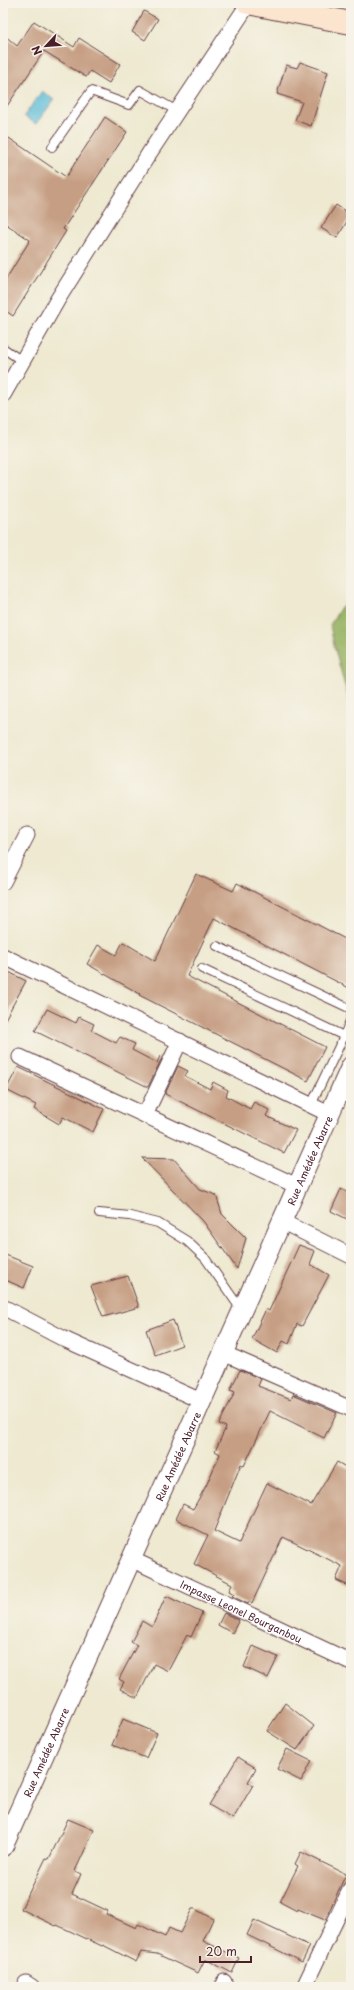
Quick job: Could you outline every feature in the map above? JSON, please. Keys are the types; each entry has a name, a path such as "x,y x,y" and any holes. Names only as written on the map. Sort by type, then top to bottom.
{"main road":[{"path":"248,3 351,23"}],"street":[{"path":"3,394 58,299 177,111 248,3"},
{"path":"3,882 27,834"},
{"path":"3,956 329,1114"},
{"path":"145,1115 180,1041"},
{"path":"20,1057 297,1186"},
{"name":"Rue Amédée Abarre","path":"3,1847 351,1066"},
{"path":"281,1221 351,1256"},
{"path":"3,1307 66,1340 201,1401"},
{"path":"223,1353 351,1409"},
{"name":"Impasse Leonel Bourganbou","path":"131,1559 351,1662"},
{"path":"304,1987 351,1888"}],"lane":[{"path":"52,147 91,91 129,105 140,90 177,111"},
{"path":"3,348 22,361"},
{"path":"217,946 351,1009"},
{"path":"202,969 344,1036"},
{"path":"311,1105 351,1018"},
{"path":"99,1213 130,1216 158,1223 187,1241 205,1258 242,1311"}],"green space":[{"path":"351,597 351,708 334,646 330,625 341,607"}],"water":[{"path":"42,91 54,100 36,124 24,116"}],"building":[{"path":"144,11 158,19 145,40 132,32"},
{"path":"34,21 74,47 79,38 120,64 109,83 90,71 86,77 44,51 3,112 3,34 17,46"},
{"path":"300,62 328,72 311,126 295,120 302,102 277,94 286,65 297,68"},
{"path":"105,117 127,132 63,229 66,231 13,316 3,309 3,284 30,240 3,222 3,134 66,177"},
{"path":"336,205 351,215 337,238 321,228"},
{"path":"196,874 233,891 237,883 351,942 351,989 214,918 187,976 325,1047 308,1081 139,995 140,994 87,964 98,945 116,955 123,942 155,961"},
{"path":"3,969 26,981 3,1023"},
{"path":"47,1009 76,1023 79,1017 94,1024 91,1030 116,1043 120,1037 135,1044 132,1050 157,1063 160,1056 162,1058 148,1087 35,1031"},
{"path":"178,1066 188,1071 185,1076 210,1089 213,1082 228,1090 226,1096 250,1109 254,1102 269,1110 266,1116 296,1130 284,1153 165,1094"},
{"path":"18,1067 104,1109 93,1132 63,1117 59,1124 34,1109 36,1105 6,1090"},
{"path":"142,1158 174,1159 200,1189 216,1195 222,1214 246,1238 237,1269 203,1221"},
{"path":"341,1189 351,1194 351,1221 331,1211"},
{"path":"299,1245 315,1251 310,1264 329,1275 302,1326 297,1324 289,1344 283,1341 277,1353 252,1339 266,1309 269,1311"},
{"path":"3,1254 33,1266 24,1288 3,1279"},
{"path":"128,1276 139,1307 103,1317 91,1286"},
{"path":"173,1320 182,1345 155,1355 146,1330"},
{"path":"240,1370 261,1379 258,1386 291,1399 293,1394 337,1413 324,1438 270,1411 244,1466 241,1464 214,1531 239,1543 267,1483 311,1505 337,1462 351,1470 351,1587 336,1580 342,1566 283,1537 252,1603 249,1601 248,1604 232,1596 234,1594 229,1591 232,1584 194,1564 208,1535 176,1519 183,1504 193,1509 206,1486 220,1454 215,1451 226,1427 219,1424 235,1392 230,1390"},
{"path":"166,1596 202,1613 191,1637 187,1635 168,1671 154,1664 137,1698 120,1689 124,1682 119,1679 137,1645 131,1642 142,1621 152,1627"},
{"path":"224,1613 239,1620 232,1633 218,1625"},
{"path":"253,1646 278,1657 268,1678 244,1667"},
{"path":"285,1703 314,1726 297,1750 267,1731"},
{"path":"123,1719 157,1733 146,1758 112,1745"},
{"path":"287,1749 311,1761 301,1781 277,1769"},
{"path":"238,1757 256,1768 248,1782 253,1785 233,1819 209,1805"},
{"path":"68,1819 94,1830 75,1871 81,1874 72,1894 108,1911 106,1914 136,1928 138,1924 165,1937 169,1928 180,1933 192,1909 195,1909 213,1919 203,1941 239,1958 232,1973 205,1959 198,1973 157,1954 141,1952 136,1962 103,1945 102,1946 57,1925 56,1926 21,1909 46,1858 49,1859"},
{"path":"301,1852 346,1874 325,1920 298,1909 297,1911 280,1902 298,1866 295,1864"},
{"path":"254,1920 310,1946 302,1962 247,1935"}]}
